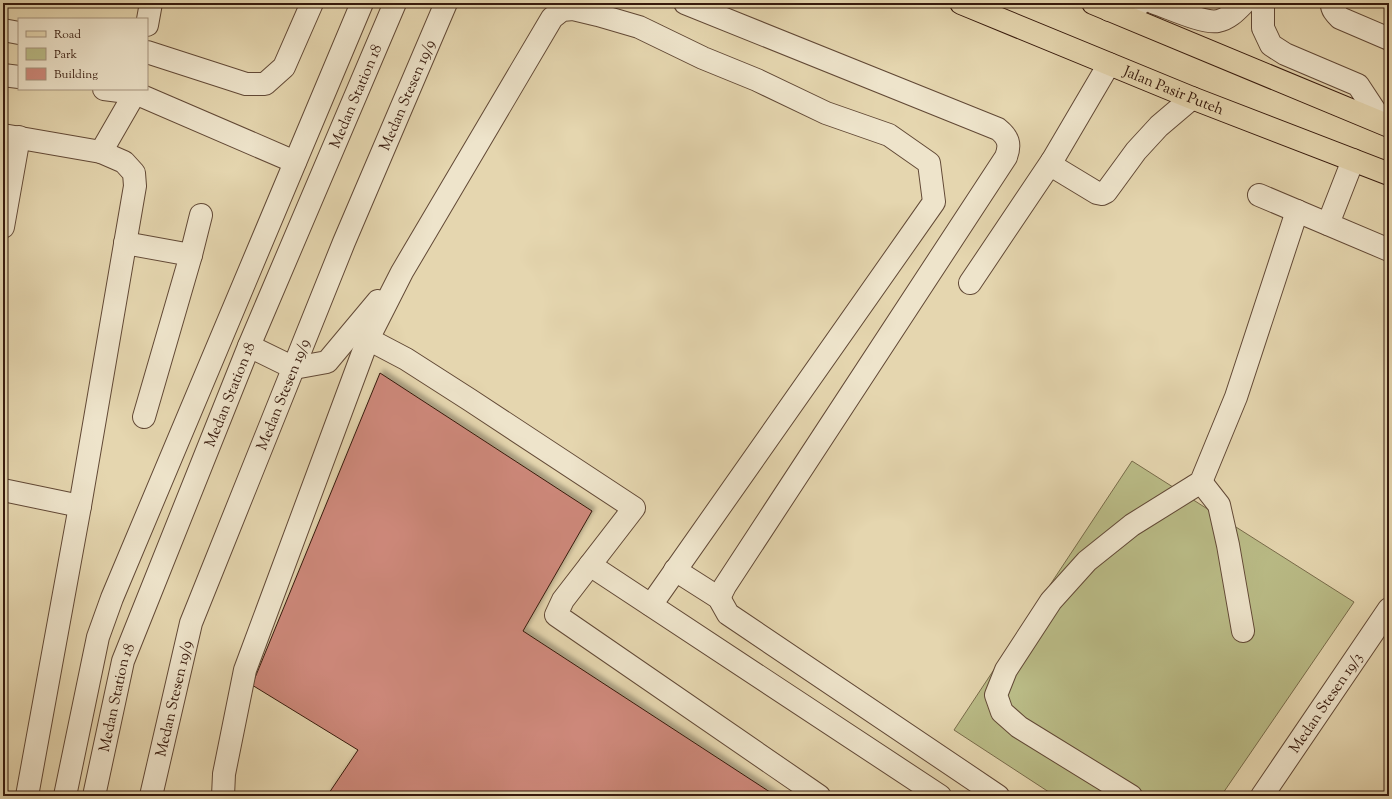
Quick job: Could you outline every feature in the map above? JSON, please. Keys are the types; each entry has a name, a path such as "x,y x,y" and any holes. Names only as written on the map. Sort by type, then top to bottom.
{"main road":[{"name":"Jalan Pasir Puteh","path":"961,3 1192,98 1389,174"},
{"path":"1101,6 1386,125"}],"street":[{"path":"148,20 151,3"},
{"path":"148,52 246,84 265,84 284,67 312,3"},
{"name":"Medan Station 18","path":"65,796 98,637 112,598 362,3"},
{"name":"Medan Station 18","path":"94,796 123,661 249,346 395,3"},
{"name":"Medan Stesen 19/9","path":"151,796 191,623 344,242 446,3"},
{"path":"685,3 998,129 1009,141 1009,149 1006,157 725,586 719,598"},
{"path":"1101,6 1141,3"},
{"path":"1155,3 1200,20 1218,21 1231,16 1244,3"},
{"path":"1263,3 1263,28 1271,45 1285,54 1358,85 1386,125"},
{"path":"1332,3 1335,13 1340,18 1389,38"},
{"path":"222,796 224,774 245,670 368,339 402,272 552,18 562,10 573,9 639,27 703,58 757,80 826,113 889,135 929,163 934,202 651,605"},
{"path":"3,30 18,32"},
{"path":"970,283 1052,161 1109,64"},
{"path":"3,75 18,77"},
{"path":"120,90 136,91 295,162"},
{"path":"101,152 136,91"},
{"path":"1052,161 1054,167 1097,193 1102,194 1106,192 1140,146 1159,126 1192,98"},
{"path":"3,227 11,136 101,152 124,162 134,172 135,186 80,506 27,796"},
{"path":"1328,224 1354,160"},
{"path":"1259,195 1389,250"},
{"path":"1131,796 1019,727 1002,712 996,695 1006,670 1052,601 1087,561 1132,525 1201,482 1236,397 1297,211"},
{"path":"144,417 191,255 201,215"},
{"path":"125,243 191,255"},
{"path":"249,346 294,368 327,362 402,272"},
{"path":"368,339 406,360 464,396 634,508 563,600 556,615 819,796"},
{"path":"327,362 341,384 345,398"},
{"path":"1201,482 1219,505 1228,545 1243,631"},
{"path":"3,490 80,506"},
{"path":"590,565 940,796"},
{"path":"675,570 719,598 728,614 998,796"},
{"name":"Medan Stesen 19/3","path":"1262,796 1389,609"}],"green space":[{"path":"1132,461 1354,602 1221,796 1055,796 954,730"}],"building":[{"path":"380,373 592,511 523,631 776,796 327,796 358,750 252,685"}]}
